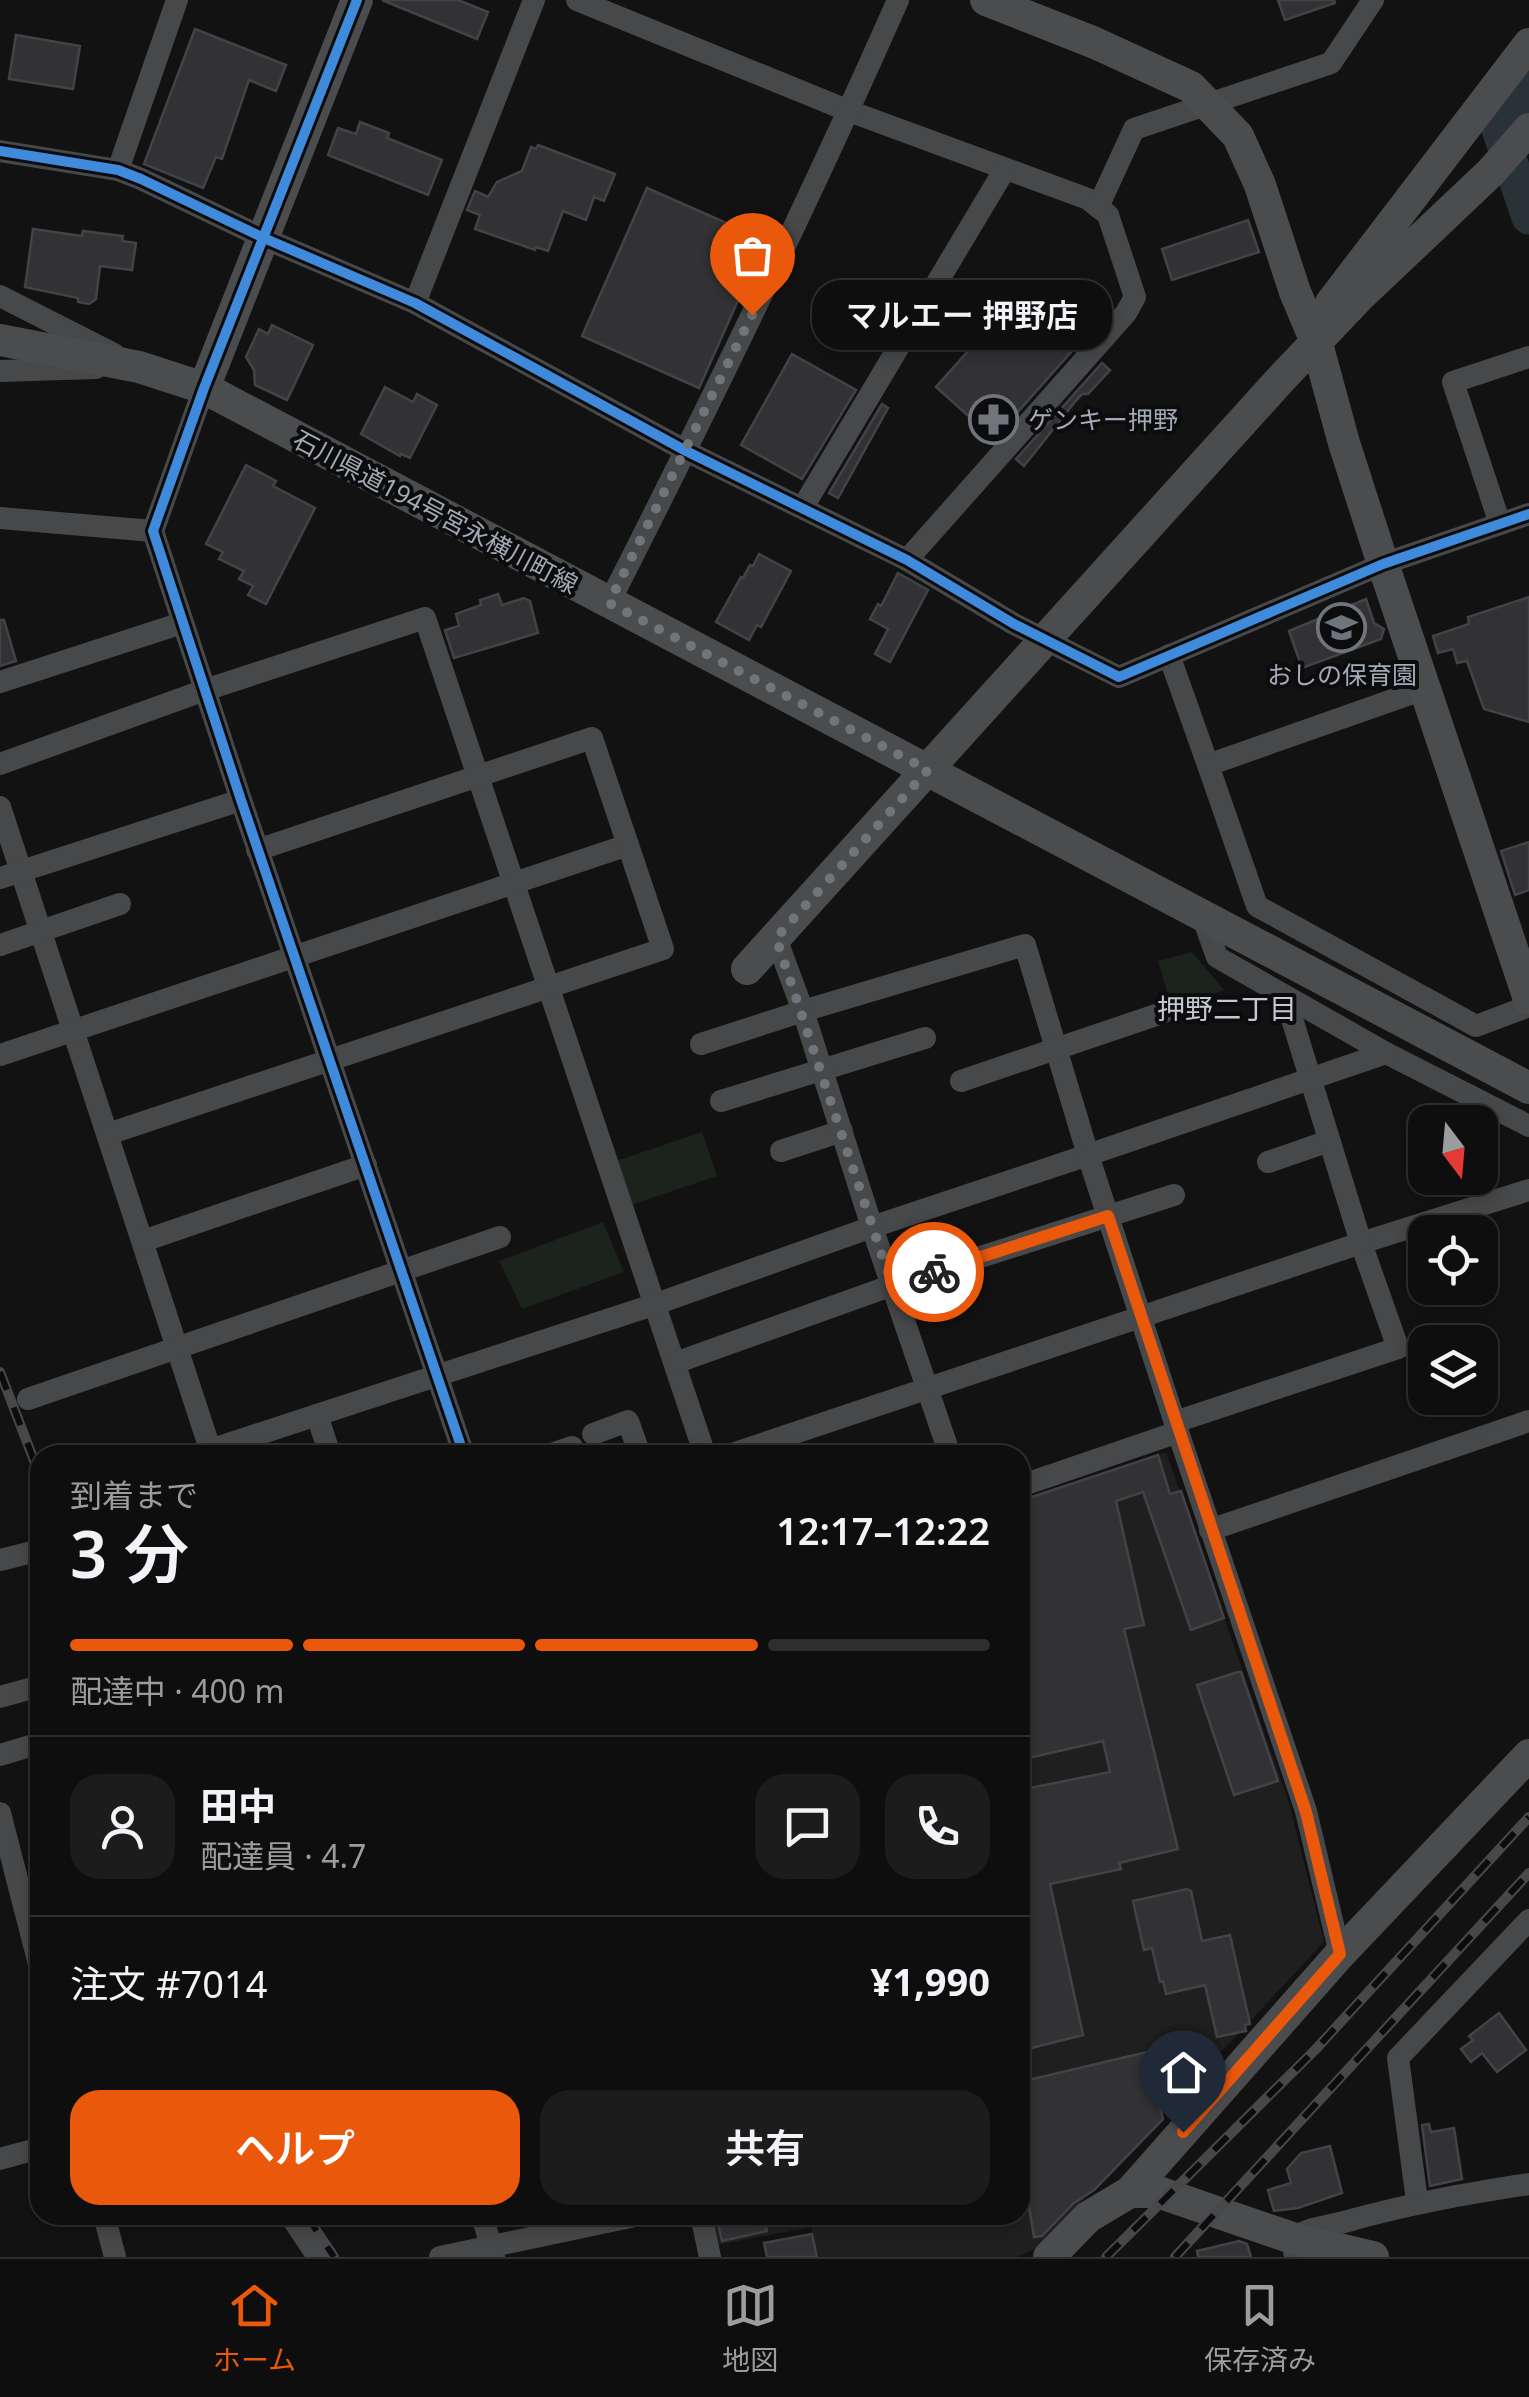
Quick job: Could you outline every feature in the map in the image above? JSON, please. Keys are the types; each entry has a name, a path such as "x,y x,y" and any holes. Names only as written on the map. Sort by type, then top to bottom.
{"main road":[{"path":"204,388 266,239 357,0"},
{"path":"986,0 1095,42 1191,88 1238,136 1317,344 1344,443 1529,1003"},
{"path":"1317,344 1324,312 1529,44"},
{"path":"748,969 1280,380 1359,297 1491,172 1529,129"},
{"name":"石川県道194号宮永横川町線","path":"0,340 139,367 204,388 1529,1088"},
{"path":"1049,2257 1088,2216 1130,2192 1340,1954 1529,1755"},
{"path":"1130,2192 1158,2192 1294,2248 1373,2257"}],"street":[{"path":"118,170 177,0"},
{"path":"415,303 534,0"},
{"path":"577,0 849,111 1088,199 1108,215 1135,298 1126,314 907,560"},
{"path":"609,603 849,111 898,0"},
{"path":"1098,207 1134,129 1331,63 1368,3"},
{"path":"0,150 118,170 415,303 686,451 907,560 1014,624 1119,677 1383,564 1529,514"},
{"path":"802,507 1005,168"},
{"path":"0,296 139,367"},
{"path":"1500,524 1454,382 1529,356"},
{"path":"0,371 139,367"},
{"path":"204,388 153,530 328,1060 461,1445"},
{"path":"0,518 153,530"},
{"path":"0,764 205,690 425,618 702,1445"},
{"path":"0,682 182,623"},
{"path":"1169,655 1256,906 1476,1026 1529,1003"},
{"path":"1208,765 1424,688"},
{"path":"108,1134 663,949 592,738 258,850"},
{"path":"11,875 241,800"},
{"path":"0,807 11,875 42,932 208,1445"},
{"path":"0,1055 628,845"},
{"path":"0,946 120,904"},
{"path":"1234,932 1256,906"},
{"path":"1202,915 1216,958 1386,1053 1529,1126"},
{"path":"776,938 947,1445"},
{"path":"700,1044 1025,945 1140,1316 1306,1812 1340,1954"},
{"path":"1030,1482 1398,1348 1285,996"},
{"path":"961,1080 1162,1013"},
{"path":"721,1101 925,1038"},
{"path":"233,1445 1386,1053"},
{"path":"781,1151 842,1131"},
{"path":"1268,1162 1330,1141"},
{"path":"144,1241 366,1165"},
{"path":"758,1445 1529,1190"},
{"path":"675,1363 892,1285 1174,1195"},
{"path":"28,1398 500,1237"},
{"path":"317,1415 327,1445"},
{"path":"593,1434 628,1421 636,1445"},
{"path":"1210,1530 1529,1421"},
{"path":"0,1560 30,1552"},
{"path":"0,1697 30,1689"},
{"path":"0,1755 30,1746"},
{"path":"0,1813 30,1929"},
{"path":"1417,2201 1398,2058 1529,1920"},
{"path":"0,2158 30,2150"},
{"path":"1294,2248 1309,2228 1417,2201 1529,2186"},
{"path":"107,2225 115,2257"},
{"path":"297,2225 318,2257"},
{"path":"485,2225 492,2252"},
{"path":"440,2257 492,2252 600,2225"},
{"path":"703,2225 710,2257"}],"shaded area":[{"path":"1192,952 1224,990 1172,1008 1158,961"},
{"path":"702,1132 717,1176 628,1206 613,1162"},
{"path":"603,1222 624,1272 522,1309 499,1261"},
{"path":"1166,1452 1289,1803 1324,1942 1039,2247 1017,2257 819,2257 811,2227 718,2245 714,2225 1030,2225 1030,1496"}],"building":[{"path":"382,0 458,0 488,12 477,39"},
{"path":"1278,0 1334,0 1335,3 1285,20"},
{"path":"195,29 286,65 276,91 249,80 222,159 216,157 203,188 144,164"},
{"path":"16,35 80,46 73,89 9,79"},
{"path":"360,122 389,133 387,138 442,160 428,195 328,155 338,128 356,134"},
{"path":"538,145 615,174 604,201 594,197 586,220 563,211 548,251 475,229 480,215 467,210 475,191 488,197 497,182 522,171 531,147 536,149"},
{"path":"647,188 765,240 699,388 582,336"},
{"path":"1248,220 1259,252 1172,280 1162,249"},
{"path":"33,229 82,236 83,231 123,236 122,241 136,243 132,270 100,266 96,299 89,304 25,287"},
{"path":"1010,304 1047,337 1059,325 1079,343 994,439 936,387"},
{"path":"272,325 313,345 287,400 255,385 254,370 246,357 259,329 268,334"},
{"path":"792,354 856,390 802,479 741,445"},
{"path":"1102,363 1110,370 1088,394 1082,394 1024,466 1016,459"},
{"path":"385,387 413,402 417,394 437,405 410,458 361,434"},
{"path":"882,404 888,408 838,498 829,493"},
{"path":"246,465 276,481 273,486 315,508 266,604 248,595 253,586 239,579 244,571 219,559 223,552 206,544"},
{"path":"759,554 791,571 761,627 757,625 749,640 716,622"},
{"path":"898,573 928,590 890,662 875,654 888,629 870,619"},
{"path":"498,594 502,605 524,598 530,601 538,633 454,658 445,630 459,626 456,614"},
{"path":"1529,597 1529,722 1484,709 1467,661 1457,663 1453,649 1438,653 1433,636 1469,624 1468,617"},
{"path":"1366,599 1374,623 1384,629 1381,639 1302,668 1289,631"},
{"path":"0,620 4,620 16,661 0,666"},
{"path":"1529,842 1529,890 1515,895 1501,851"},
{"path":"1158,1455 1170,1494 1181,1491 1224,1618 1191,1630 1143,1492 1116,1501 1144,1625 1124,1629 1178,1849 1119,1863 1121,1869 1050,1884 1083,2035 1030,2048 1030,1788 1110,1772 1103,1741 1030,1758 1030,1498"},
{"path":"1238,1672 1278,1781 1234,1795 1197,1685"},
{"path":"1191,1891 1202,1941 1230,1935 1250,2024 1245,2025 1246,2031 1217,2037 1205,1985 1166,1994 1152,1948 1144,1950 1133,1901"},
{"path":"1499,2013 1526,2050 1497,2072 1482,2053 1471,2062 1461,2049 1473,2040 1469,2036"},
{"path":"1147,2052 1163,2119 1094,2190 1074,2203 1042,2236 1034,2237 1030,2213 1030,2080"},
{"path":"1429,2124 1431,2132 1454,2128 1462,2179 1430,2186 1422,2125"},
{"path":"1330,2146 1342,2193 1298,2208 1274,2211 1268,2190 1291,2183 1287,2169 1301,2153"},
{"path":"718,2225 766,2225 767,2231 722,2241"},
{"path":"812,2234 817,2257 767,2257 764,2243"},
{"path":"1239,2241 1247,2244 1251,2257 1198,2257 1197,2251"}],"waterway":[{"path":"1529,88 1499,129 1529,217"}],"railway":[{"path":"0,1372 30,1450"},
{"path":"1106,2257 1315,2050 1529,1817"},
{"path":"1175,2257 1529,1873"},
{"path":"313,2225 334,2257"}],"cycle path":[{"path":"357,0 204,388 153,531 461,1445"},
{"path":"0,151 118,170 415,303 686,451 907,560 1014,624 1119,677 1383,564 1529,514"}],"way so far":[{"path":"752,315 609,603 928,770 776,938 892,1285 934,1272"}],"place":[{"name":"マルエー 押野店","path":"752,315"},
{"name":"ゲンキー押野","path":"993,419"},
{"name":"おしの保育園","path":"1342,628"}],"district":[{"name":"押野二丁目","path":"1227,1008"}],"route":[{"path":"934,1272 1108,1216 1306,1812 1340,1954 1183,2132"}]}
